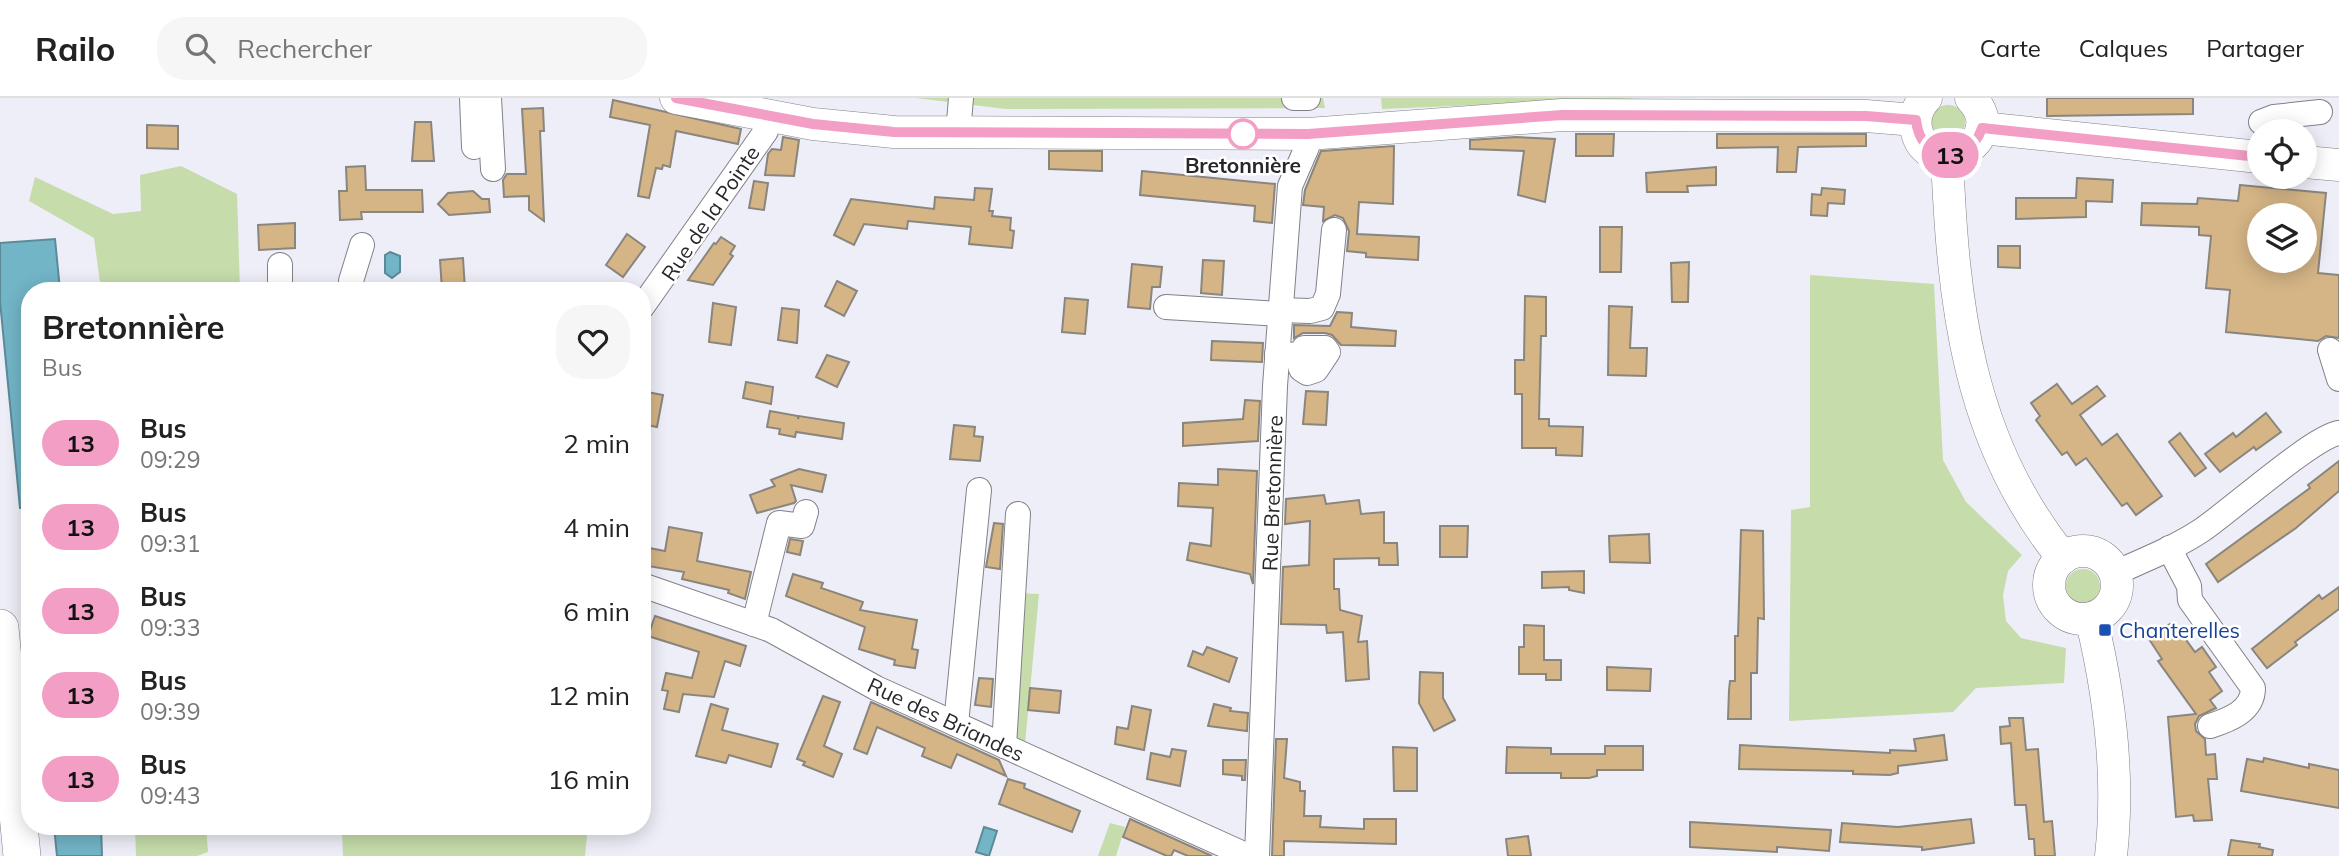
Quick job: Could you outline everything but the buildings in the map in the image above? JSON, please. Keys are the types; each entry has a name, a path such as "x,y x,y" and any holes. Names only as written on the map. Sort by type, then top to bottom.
{"highway":[{"path":"0,628 22,856"}],"main road":[{"path":"676,98 857,130 958,133 1308,134 1562,115 1866,116 1921,109 1921,141 1937,153 1947,156 1957,155 1973,145 1982,128 1979,108 1971,98"},
{"path":"1982,128 2247,156"},
{"path":"1947,156 1948,214 1958,304 1971,376 1983,418 2023,503 2063,558"},
{"path":"2317,163 2339,165"},
{"path":"2082,551 2093,552 2110,564 2115,573 2118,584 2110,606 2091,618 2068,615 2053,599 2050,577 2063,558 2082,551"},
{"path":"2091,618 2112,725 2115,773 2111,856"}],"street":[{"path":"472,98 474,147"},
{"path":"489,98 493,169"},
{"path":"958,133 961,98"},
{"path":"1294,98 1308,98"},
{"path":"2269,119 2320,112"},
{"name":"Rue de la Pointe","path":"651,294 766,131 768,116"},
{"name":"Rue Bretonnière","path":"1257,856 1287,354 1280,312 1290,186 1307,148 1308,134"},
{"path":"1166,307 1280,312 1310,312 1322,308 1328,294 1334,230"},
{"path":"351,282 362,245"},
{"path":"280,265 280,282"},
{"path":"2330,350 2339,379"},
{"path":"2115,573 2201,531 2314,446 2339,433"},
{"path":"956,724 979,491"},
{"path":"754,624 779,523 802,526 806,512"},
{"path":"1004,746 1018,514"},
{"path":"2169,548 2189,586 2190,600 2253,688 2250,703 2240,712 2210,726"},
{"name":"Rue des Briandes","path":"651,588 771,630 876,688 1248,856"}],"green space":[{"path":"916,98 1323,98 1325,108 1006,109"},
{"path":"1381,98 1643,98 1382,109"},
{"path":"1948,105 1960,110 1965,122 1960,134 1948,139 1936,134 1931,122 1936,110"},
{"path":"181,166 237,194 240,282 100,282 94,238 29,201 35,177 113,214 141,211 140,175"},
{"path":"1810,275 1934,284 1943,460 1966,502 2022,555 2008,571 2003,595 2006,621 2021,638 2066,648 2064,683 1976,688 1953,712 1789,721 1791,510 1810,507"},
{"path":"2083,569 2095,574 2100,586 2095,598 2083,603 2071,598 2066,586 2071,574"},
{"path":"1019,593 1039,594 1025,744 1007,739"},
{"path":"1110,823 1125,827 1116,856 1098,856"},
{"path":"135,835 207,835 208,852 197,856 136,856"},
{"path":"342,835 587,835 585,856 343,856"}],"water":[{"path":"55,239 59,282 21,282 20,508 0,301 0,243"},
{"path":"390,252 400,256 400,272 392,278 385,273 385,255"},
{"path":"984,827 997,831 989,856 976,852"},
{"path":"55,835 101,835 102,856 57,856"}],"bus line":[{"name":"13","path":"676,98 813,124 894,132 1308,134 1562,115 1866,116 1916,120 1921,141 1928,148 1947,156 1966,151 1979,138 1982,128 2247,156"}],"place":[{"name":"Bretonnière","path":"1243,134"},
{"name":"Chanterelles","path":"2105,630"}]}
